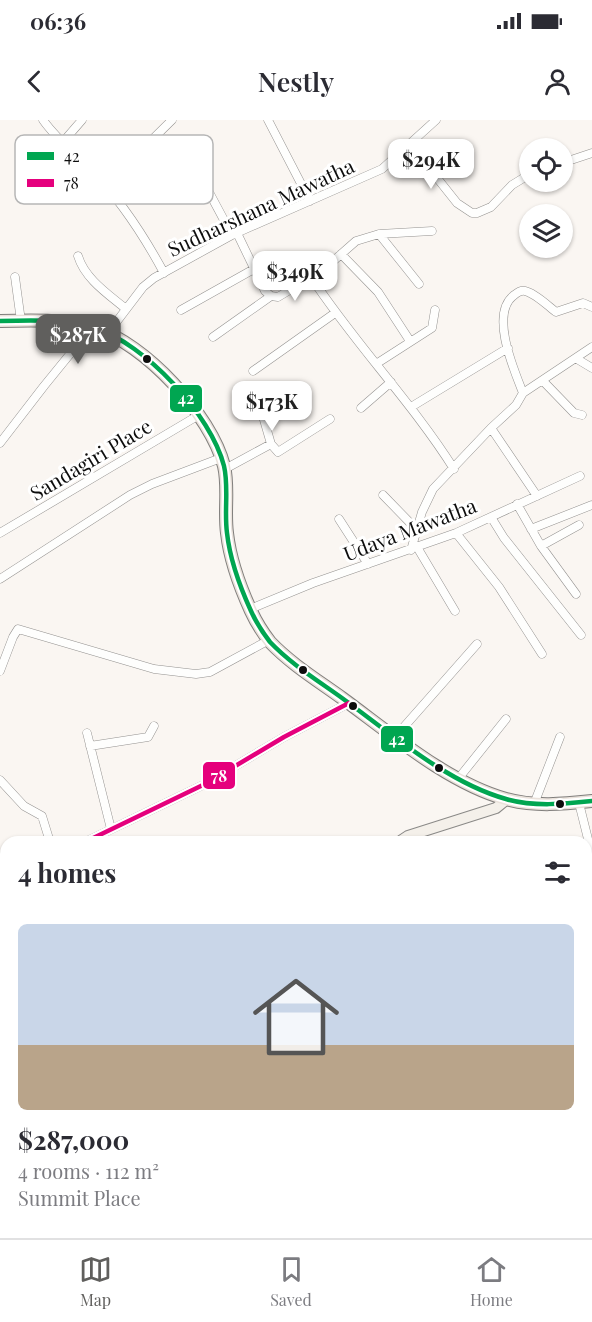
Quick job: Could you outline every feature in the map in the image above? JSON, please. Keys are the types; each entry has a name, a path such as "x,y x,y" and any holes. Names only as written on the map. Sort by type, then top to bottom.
{"main road":[{"path":"0,321 61,322 92,327 124,342 173,382 199,415 223,463 227,533 233,564 250,609 269,640 302,669 395,737 458,779 478,789 507,799 534,804 586,802"},
{"path":"408,836 496,808 507,799"}],"street":[{"path":"43,120 55,135"},
{"path":"69,135 82,120"},
{"path":"157,135 172,120"},
{"path":"268,120 310,201"},
{"name":"Sudharshana Mawatha","path":"108,333 143,287 164,273 234,234 382,169 436,120"},
{"path":"410,144 457,203 472,213 491,207 519,181"},
{"path":"573,159 592,153"},
{"path":"213,198 265,291 271,296 278,297 323,270 356,241 379,234 432,231"},
{"path":"119,204 145,238 164,273"},
{"path":"379,234 418,284"},
{"path":"341,254 378,292 410,341"},
{"path":"78,256 81,267 87,274 126,309"},
{"path":"181,310 254,269"},
{"path":"15,277 21,321"},
{"path":"311,277 335,313 431,432 454,469"},
{"path":"523,393 508,348 502,321 502,312 508,300 519,291 526,291 556,312 583,303 592,307"},
{"path":"213,336 271,296"},
{"path":"376,363 432,328 435,310"},
{"path":"253,371 335,313"},
{"path":"0,443 92,327"},
{"path":"455,611 414,548 422,512 433,489 516,405 523,393 592,347"},
{"path":"411,407 508,348"},
{"path":"577,359 592,368"},
{"path":"543,381 573,413 582,415"},
{"path":"361,408 391,382"},
{"path":"279,396 263,406 262,413 271,444 278,452 330,419"},
{"name":"Sandagiri Place","path":"0,533 199,415"},
{"path":"491,428 537,496"},
{"path":"0,579 130,495 152,484 223,463 271,444"},
{"name":"Udaya Mawatha","path":"250,609 313,583 456,532 580,477"},
{"path":"382,495 418,531"},
{"path":"517,504 541,546 576,594"},
{"path":"531,529 592,505"},
{"path":"491,517 504,538 581,635"},
{"path":"339,519 368,564"},
{"path":"541,546 579,525"},
{"path":"456,532 499,587 542,654"},
{"path":"0,670 18,629 154,669 196,674 210,672 269,640"},
{"path":"395,737 477,644"},
{"path":"97,836 205,784 284,737 349,703"},
{"path":"458,779 506,719"},
{"path":"90,747 147,737 154,726"},
{"path":"87,733 111,829"},
{"path":"534,804 560,737"},
{"path":"0,780 24,806 42,816 48,836"},
{"path":"586,802 590,836"}],"transit line":[{"name":"42","path":"0,321 35,320 83,325 114,336 154,365 191,404 217,446 224,466 230,553 247,602 270,642 304,672 420,756 484,792 527,803 592,801"},
{"name":"78","path":"97,836 205,784 284,737 349,703"}]}
